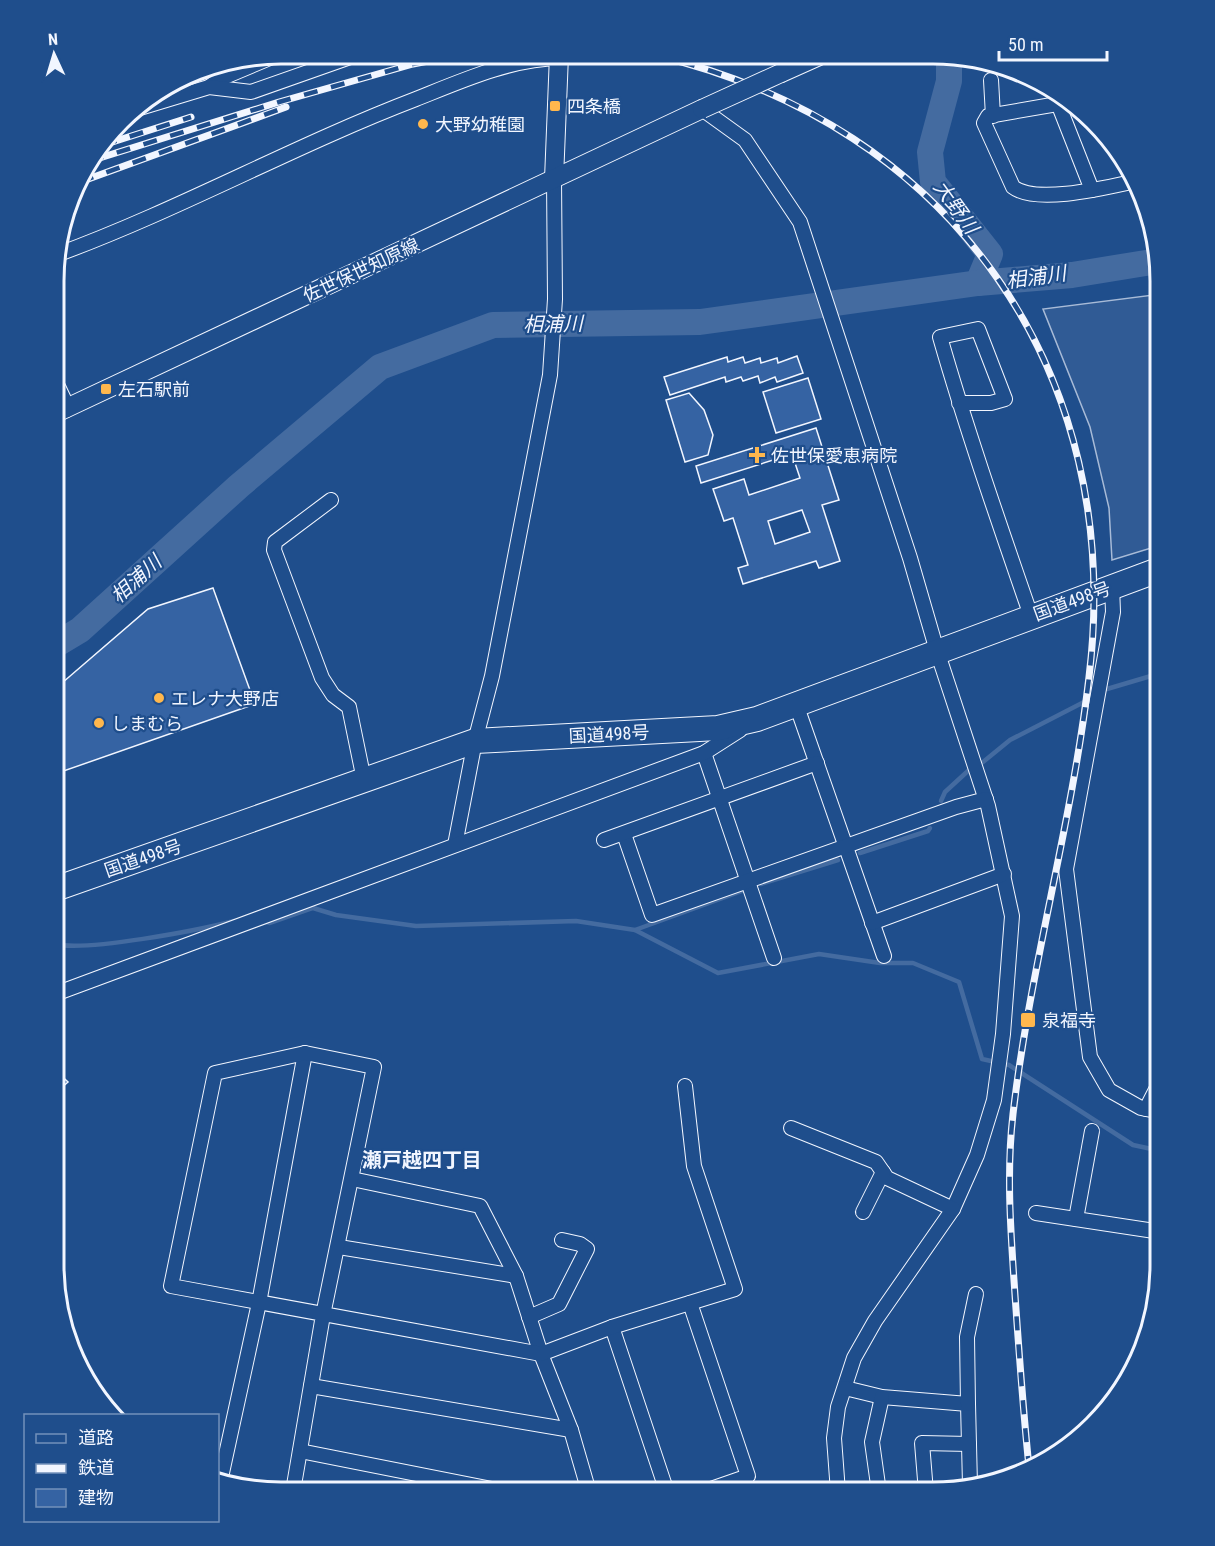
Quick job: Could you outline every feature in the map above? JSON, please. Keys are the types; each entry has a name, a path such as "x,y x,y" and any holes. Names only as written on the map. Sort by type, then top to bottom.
{"highway":[{"name":"国道498号","path":"64,887 475,741 718,728 757,719 1150,573"}],"main road":[{"path":"554,179 559,64"},
{"name":"佐世保世知原線","path":"64,409 802,64"}],"street":[{"path":"209,87 251,92 331,64"},
{"path":"66,251 118,232 338,129 480,74 516,64"},
{"path":"160,102 209,87 219,79 248,67"},
{"path":"991,80 993,116"},
{"path":"1057,103 988,117 984,123 1013,187 1020,193 1033,195 1092,190 1127,184"},
{"path":"1065,108 1092,190"},
{"path":"702,109 745,140 800,222 986,799 1012,916 994,1100 977,1155 953,1209 874,1321 854,1358 838,1407 834,1438 837,1482"},
{"path":"455,845 475,741 492,676 550,375 555,299 554,179"},
{"path":"959,403 991,403 1005,399 978,329 940,337 959,403 1031,616"},
{"path":"331,500 275,542 274,550 322,678 333,695 349,707 364,780"},
{"path":"1112,586 1113,612 1066,869 1090,1057 1109,1090 1150,1110"},
{"path":"796,704 884,956"},
{"path":"64,991 704,753 757,719"},
{"path":"704,753 774,958"},
{"path":"604,840 817,763"},
{"path":"624,834 652,915 747,880 846,848 956,807 986,799"},
{"path":"872,923 1004,874"},
{"path":"222,1473 259,1303 306,1053"},
{"path":"294,1482 323,1315 339,1247 374,1067 306,1053 214,1073 171,1286 323,1315 541,1354 612,1328 735,1289 694,1166 685,1086"},
{"path":"1146,1109 1150,1101"},
{"path":"791,1128 876,1162 887,1178 953,1209"},
{"path":"1076,1219 1092,1131"},
{"path":"863,1212 883,1172"},
{"path":"352,1179 480,1206 516,1276 541,1354 571,1430 586,1482"},
{"path":"1036,1213 1150,1230"},
{"path":"529,1317 559,1304 587,1249 580,1244 562,1240"},
{"path":"339,1247 516,1276"},
{"path":"970,1478 967,1337 976,1294"},
{"path":"690,1303 748,1476 736,1482"},
{"path":"612,1328 664,1482"},
{"path":"310,1386 571,1430"},
{"path":"844,1389 882,1397 968,1404"},
{"path":"878,1482 872,1442 882,1397"},
{"path":"925,1482 922,1443 969,1444"},
{"path":"300,1451 457,1482"}],"shaded area":[{"path":"1150,295 1150,548 1112,560 1109,508 1090,427 1043,309"}],"building":[{"path":"797,356 803,373 777,382 775,377 760,383 758,376 743,381 741,377 726,382 725,377 670,395 664,377 727,357 728,362 743,357 745,363 760,358 761,363 777,358 778,363"},
{"path":"808,378 821,419 776,433 763,392"},
{"path":"689,393 704,410 713,435 708,455 685,462 666,400"},
{"path":"816,428 839,500 822,505 840,561 819,568 816,561 743,584 738,568 748,565 733,518 724,521 713,489 744,479 749,495 800,478 792,454 701,483 696,466","holes":["802,510 810,532 775,544 768,521"]},
{"path":"213,588 255,704 64,771 64,681 148,609"}],"waterway":[{"name":"大野川","path":"949,65 949,81 930,152 933,182 990,254 978,283"},
{"name":"相浦川","path":"64,640 80,630 239,486 380,367 493,325 700,322 978,283 1072,275 1150,262"},
{"path":"1107,689 1150,676"},
{"path":"983,762 1010,740 1084,702"},
{"path":"941,801 945,792 969,770"},
{"path":"860,853 928,831 930,828"},
{"path":"761,884 838,860"},
{"path":"635,930 742,891"},
{"path":"262,921 270,923 313,908 336,915 416,926 576,921 635,930 718,973 819,954 880,963 913,963 959,982 982,1059 1009,1065 1133,1145 1150,1149"},
{"path":"64,945 116,943 196,930 234,921"}],"railway":[{"path":"104,157 279,102 413,64"},
{"path":"682,64 760,89 853,139 932,202 997,278 1046,365 1079,461 1093,566 1089,677 1082,732 1020,1059 1011,1137 1011,1228 1028,1459"},
{"path":"91,178 286,107"},
{"path":"116,141 191,117"}],"place":[{"name":"四条橋","path":"555,106"},
{"name":"大野幼稚園","path":"423,124"},
{"name":"左石駅前","path":"106,389"},
{"name":"佐世保愛恵病院","path":"757,455"},
{"name":"エレナ大野店","path":"159,698"},
{"name":"しまむら","path":"99,723"},
{"name":"泉福寺","path":"1028,1020"}],"district":[{"name":"瀬戸越四丁目","path":"422,1160"}]}
